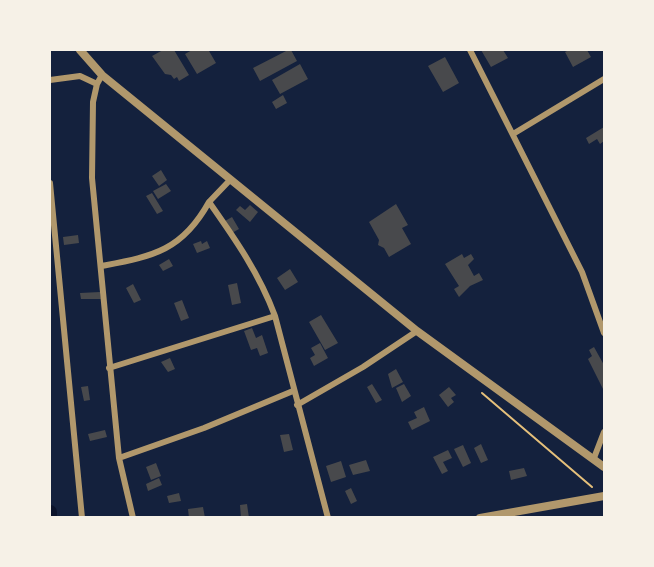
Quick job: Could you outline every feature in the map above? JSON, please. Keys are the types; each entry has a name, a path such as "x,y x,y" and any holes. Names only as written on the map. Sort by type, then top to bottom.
{"street":[{"path":"80,50 102,75 417,331 604,467"},
{"path":"470,50 582,272 603,324 604,333"},
{"path":"102,75 97,84 93,102 92,178 102,266 118,458 133,518"},
{"path":"50,80 80,76 97,84"},
{"path":"513,134 604,79"},
{"path":"102,266 144,258 164,249 196,225 209,202 230,180"},
{"path":"50,183 82,518"},
{"path":"209,202 252,263 274,316 328,518"},
{"path":"109,368 274,316"},
{"path":"297,405 363,367 417,331"},
{"path":"118,458 204,428 293,391"},
{"path":"594,458 604,432"},
{"path":"480,518 601,494 604,496"}],"building":[{"path":"163,50 174,50 189,75 179,81 177,77 174,79 171,75 165,74 152,56"},
{"path":"192,50 209,51 216,63 197,74 185,54"},
{"path":"291,50 297,61 260,81 253,68"},
{"path":"481,50 503,50 508,58 491,67"},
{"path":"587,50 591,57 573,67 565,52"},
{"path":"445,57 459,83 443,92 428,66"},
{"path":"300,64 308,79 280,94 272,80"},
{"path":"283,95 287,103 276,109 272,102"},
{"path":"604,127 604,141 600,144 597,139 589,144 586,138"},
{"path":"161,170 167,180 159,186 152,176"},
{"path":"166,184 171,191 158,199 153,191"},
{"path":"152,193 163,211 157,214 146,196"},
{"path":"396,204 408,225 402,228 411,244 389,257 384,248 378,245 379,240 369,222"},
{"path":"250,205 258,212 250,222 236,210 240,206 245,210"},
{"path":"232,217 239,229 232,233 225,221"},
{"path":"78,235 79,243 64,245 63,237"},
{"path":"201,241 202,244 207,241 210,248 197,253 193,244"},
{"path":"462,254 464,258 471,254 474,259 468,265 474,276 479,273 483,280 470,286 459,297 454,289 459,286 445,264"},
{"path":"169,259 173,266 163,271 159,265"},
{"path":"290,269 298,282 285,290 277,278"},
{"path":"237,283 241,303 232,305 228,285"},
{"path":"133,284 141,300 134,303 126,288"},
{"path":"100,292 101,299 81,299 80,293"},
{"path":"182,300 189,318 181,321 174,303"},
{"path":"321,315 338,343 325,350 309,322"},
{"path":"252,328 256,338 262,335 268,353 260,356 257,348 251,350 244,331"},
{"path":"320,343 328,358 314,366 310,358 315,355 311,348"},
{"path":"594,347 604,365 604,391 588,359 592,356 589,350"},
{"path":"170,358 175,369 168,372 161,362"},
{"path":"396,369 403,382 392,388 388,374"},
{"path":"372,384 382,400 376,403 367,387"},
{"path":"404,384 411,396 402,402 396,388"},
{"path":"88,386 90,400 84,401 81,387"},
{"path":"449,387 456,395 451,398 454,402 448,407 439,395"},
{"path":"424,407 430,421 412,430 408,422 417,418 414,412"},
{"path":"105,430 107,437 90,441 88,434"},
{"path":"289,434 293,450 284,452 280,435"},
{"path":"481,444 488,460 481,463 474,448"},
{"path":"463,445 471,463 463,467 454,449"},
{"path":"448,450 452,458 443,462 448,471 442,474 433,457"},
{"path":"366,460 370,471 353,475 349,465"},
{"path":"341,461 346,477 331,482 326,466"},
{"path":"156,463 161,476 151,480 146,467"},
{"path":"524,468 527,476 511,480 509,471"},
{"path":"159,478 162,485 148,491 146,484"},
{"path":"351,488 357,501 351,504 345,491"},
{"path":"179,493 181,501 169,503 167,496"},
{"path":"247,504 249,518 241,518 240,505"},
{"path":"203,507 205,518 189,518 188,509"}],"waterway":[{"path":"50,512 50,518"}]}
